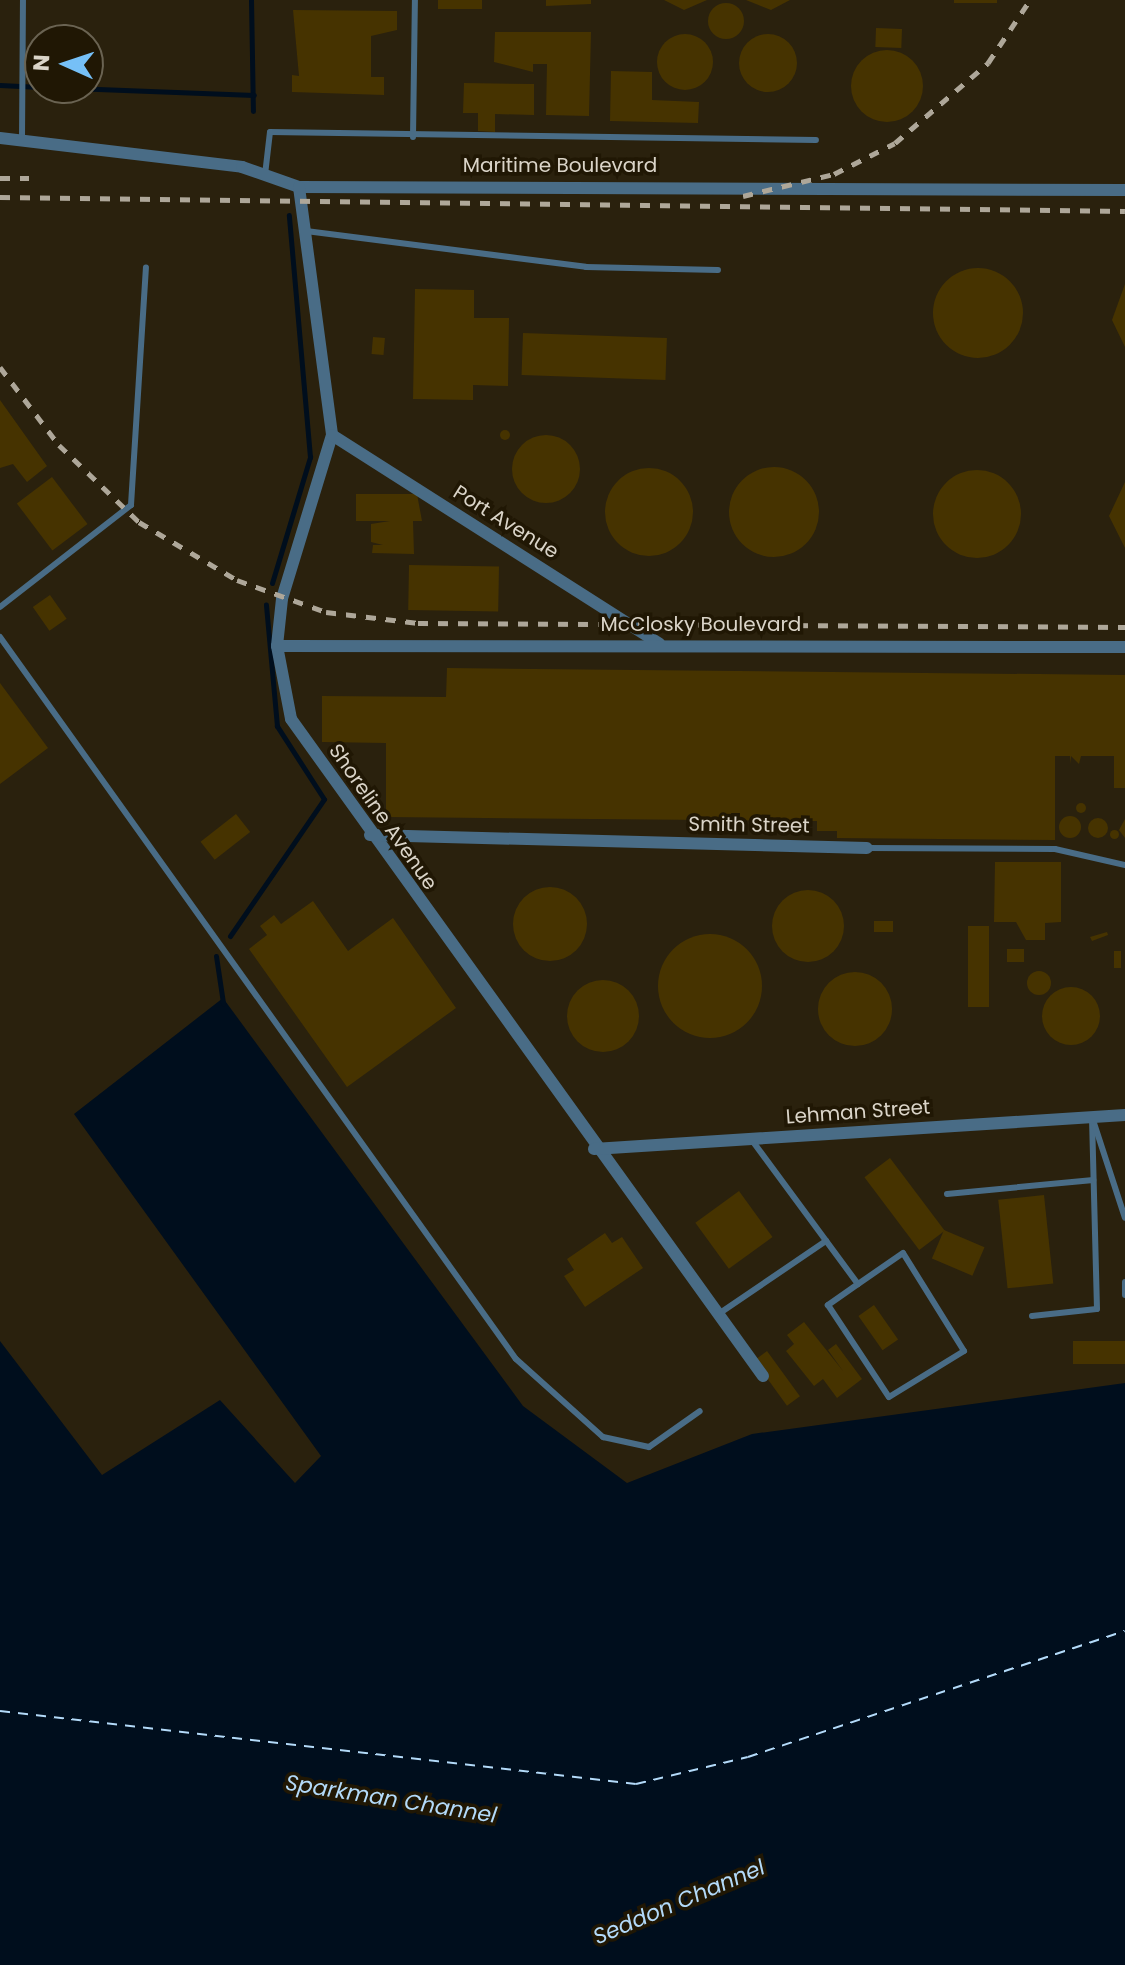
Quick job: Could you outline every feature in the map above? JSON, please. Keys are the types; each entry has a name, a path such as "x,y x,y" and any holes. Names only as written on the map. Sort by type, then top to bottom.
{"street":[{"name":"Maritime Boulevard","path":"0,138 265,175 299,187 1125,190"},
{"name":"Shoreline Avenue","path":"299,187 332,435 282,599 277,646 291,719 594,1149 763,1376"},
{"name":"Port Avenue","path":"332,435 659,643"},
{"name":"McClosky Boulevard","path":"277,646 659,643 1125,647"},
{"name":"Smith Street","path":"370,835 867,848"},
{"name":"Lehman Street","path":"594,1149 1125,1115"}],"lane":[{"path":"22,139 23,0"},
{"path":"413,137 415,0"},
{"path":"265,175 270,132 413,137 816,140"},
{"path":"306,231 586,267 718,270"},
{"path":"0,607 131,505 146,267"},
{"path":"0,637 516,1359 603,1437 649,1447 700,1411"},
{"name":"Smith Street","path":"867,848 1055,849 1125,865"},
{"path":"1032,1316 1097,1309 1092,1117"},
{"path":"1092,1117 1125,1218"},
{"path":"751,1139 858,1284"},
{"path":"947,1194 1093,1180"},
{"path":"717,1315 826,1241"},
{"path":"903,1253 964,1351 889,1397 828,1305 858,1284 903,1253"},
{"path":"1125,1282 1125,1295"}],"water":[{"path":"223,998 523,1406 627,1483 752,1434 1125,1383 1125,1965 0,1965 0,1341 102,1475 220,1400 295,1483 321,1456 74,1114"}],"building":[{"path":"438,0 482,0 482,9 438,9"},
{"path":"546,0 591,0 591,4 546,6"},
{"path":"664,0 707,0 684,10"},
{"path":"746,0 790,0 771,10"},
{"path":"954,0 997,0 997,3 954,3"},
{"path":"726,3 739,8 744,21 739,34 726,39 713,34 708,21 713,8"},
{"path":"293,10 397,11 397,30 371,36 371,77 384,77 384,95 292,92 292,75 299,76"},
{"path":"876,28 902,29 901,48 875,47"},
{"path":"495,32 591,32 589,116 546,115 547,64 533,64 533,72 494,62"},
{"path":"685,34 705,42 713,62 705,82 685,90 665,82 657,62 665,42"},
{"path":"768,34 789,42 797,63 789,84 768,92 747,84 739,63 747,42"},
{"path":"887,50 907,56 917,66 923,86 917,106 907,116 887,122 867,116 857,106 851,86 857,66 867,56"},
{"path":"611,71 652,72 652,100 699,102 698,123 610,121"},
{"path":"464,83 534,84 534,115 495,114 495,132 478,131 478,113 463,113"},
{"path":"978,268 1003,276 1015,288 1023,313 1015,338 1003,350 978,358 953,350 941,338 933,313 941,288 953,276"},
{"path":"1125,284 1125,347 1112,320"},
{"path":"415,289 474,290 474,318 509,318 508,386 473,385 473,400 413,399"},
{"path":"523,333 667,338 665,380 522,375"},
{"path":"373,337 385,338 383,355 372,354"},
{"path":"0,400 47,466 27,482 13,464 0,468"},
{"path":"505,430 510,435 505,440 500,435"},
{"path":"546,435 570,445 580,469 570,493 546,503 522,493 512,469 522,445"},
{"path":"774,467 799,475 811,487 819,512 811,537 799,549 774,557 749,549 737,537 729,512 737,487 749,475"},
{"path":"640,468 658,468 674,475 686,487 693,503 693,521 686,537 674,549 658,556 640,556 624,549 612,537 605,521 605,503 612,487 624,475"},
{"path":"968,470 986,470 1002,477 1014,489 1021,505 1021,523 1014,539 1002,551 986,558 968,558 952,551 940,539 933,523 933,505 940,489 952,477"},
{"path":"52,477 88,524 52,551 17,503"},
{"path":"1125,482 1125,548 1109,516"},
{"path":"356,494 417,494 422,521 413,521 414,554 372,553 373,545 383,545 371,542 371,524 390,521 356,521"},
{"path":"409,565 499,567 498,612 408,610"},
{"path":"50,595 67,619 49,631 33,607"},
{"path":"447,668 1125,675 1125,788 1114,788 1114,756 1081,756 1079,764 1071,756 1070,764 1070,756 1055,756 1055,840 837,838 837,831 817,831 817,821 386,817 386,743 322,742 322,696 446,697"},
{"path":"0,683 48,748 0,784"},
{"path":"1081,803 1086,808 1081,813 1076,808"},
{"path":"236,814 250,832 215,860 201,842"},
{"path":"1070,816 1078,819 1081,827 1078,835 1070,838 1062,835 1059,827 1062,819"},
{"path":"1098,818 1105,821 1108,828 1105,835 1098,838 1091,835 1088,828 1091,821"},
{"path":"1125,819 1125,838 1119,830"},
{"path":"1114,829 1119,834 1114,839 1109,834"},
{"path":"995,862 1061,862 1061,922 1045,923 1045,940 1026,940 1016,922 994,922"},
{"path":"543,887 557,887 571,893 581,903 587,924 581,945 571,955 557,961 543,961 529,955 519,945 513,931 513,917 519,903 529,893"},
{"path":"808,890 834,900 844,926 834,952 808,962 782,952 772,926 782,900"},
{"path":"313,901 348,951 393,918 456,1008 347,1087 249,949 267,935 260,926 274,915 281,924"},
{"path":"874,921 893,921 893,932 874,932"},
{"path":"968,926 989,926 989,1007 968,1007"},
{"path":"1107,932 1108,935 1092,941 1090,937"},
{"path":"710,934 730,938 753,957 762,986 758,1006 739,1029 710,1038 690,1034 667,1015 658,986 662,966 681,943"},
{"path":"1007,949 1024,949 1024,962 1007,962"},
{"path":"1114,951 1121,951 1121,968 1114,968"},
{"path":"1039,971 1047,975 1051,983 1047,991 1039,995 1031,991 1027,983 1031,975"},
{"path":"855,972 876,978 886,988 892,1009 886,1030 876,1040 855,1046 834,1040 824,1030 818,1009 824,988 834,978"},
{"path":"596,980 610,980 629,990 639,1009 639,1023 629,1042 610,1052 596,1052 577,1042 567,1023 567,1009 577,990"},
{"path":"1071,987 1091,996 1100,1016 1091,1036 1071,1045 1051,1036 1042,1016 1051,996"},
{"path":"890,1158 945,1231 919,1250 864,1177"},
{"path":"739,1191 773,1237 729,1269 695,1223"},
{"path":"1044,1195 1053,1284 1008,1288 998,1200"},
{"path":"944,1230 985,1247 972,1276 932,1259"},
{"path":"605,1233 612,1243 622,1237 643,1268 585,1307 564,1276 574,1270 567,1259"},
{"path":"874,1305 898,1339 883,1350 858,1316"},
{"path":"804,1322 843,1371 828,1350 836,1344 862,1379 837,1398 823,1379 814,1386 786,1351 794,1344 787,1335"},
{"path":"1073,1341 1125,1341 1125,1364 1073,1364"},
{"path":"767,1351 800,1396 787,1406 754,1360"}],"waterway":[{"path":"251,0 253,111"},
{"path":"0,85 24,86"},
{"path":"104,89 254,95"},
{"path":"272,583 310,457 289,215"},
{"path":"230,936 324,799 277,726 266,604"},
{"path":"216,956 223,1003"}],"ferry route":[{"path":"0,1711 636,1784 748,1757 1125,1631"}],"railway":[{"path":"743,196 834,174 895,143 988,63 1030,0"},
{"path":"0,178 29,178"},
{"path":"0,197 1125,211"},
{"path":"0,367 59,445 139,522 237,580 326,612 418,623 1125,627"}],"water label":[{"name":"Sparkman Channel","path":"391,1799"},
{"name":"Seddon Channel","path":"679,1902"}]}
